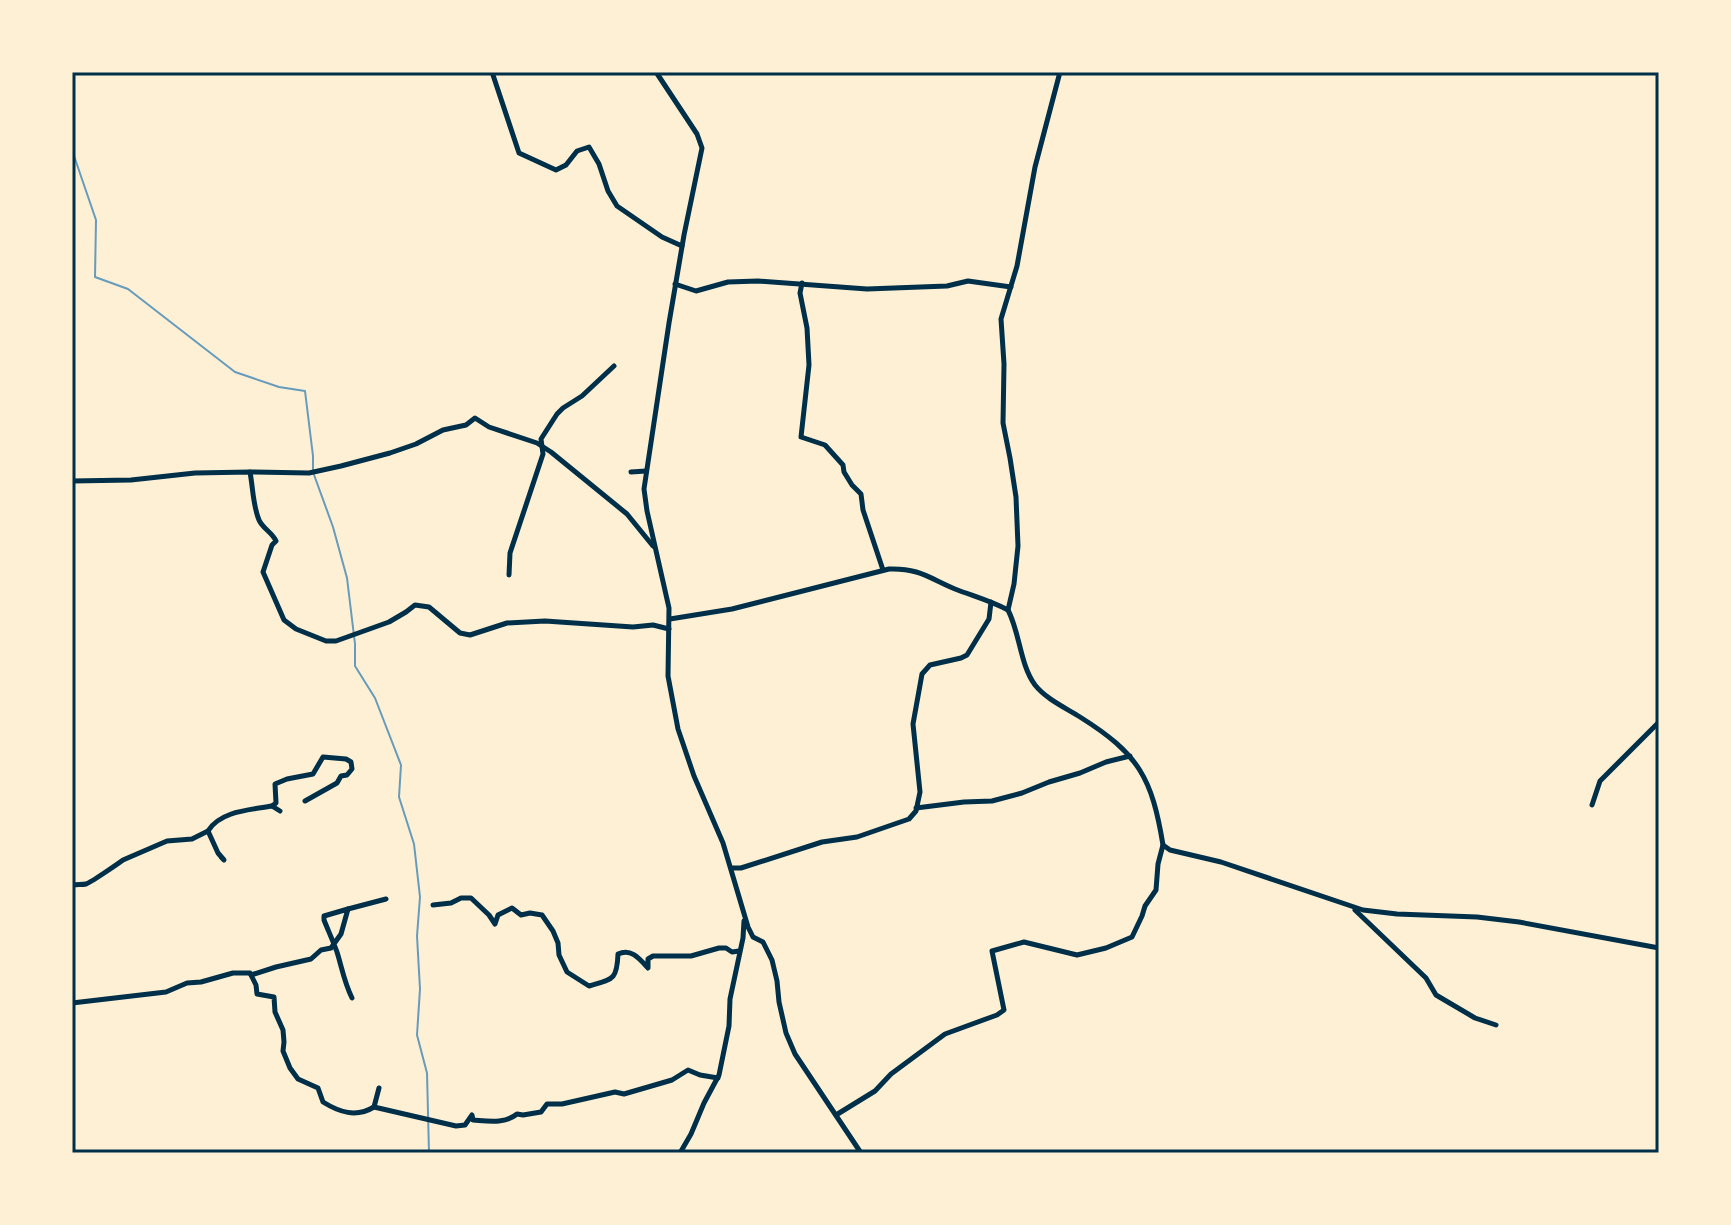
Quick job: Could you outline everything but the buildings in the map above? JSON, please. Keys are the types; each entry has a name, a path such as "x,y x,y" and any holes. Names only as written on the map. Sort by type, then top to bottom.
{"street":[{"path":"492,72 519,153 556,170 566,165 577,151 589,147 617,206 662,237 682,246"},
{"path":"656,72 697,134 702,148 675,284 646,471 645,499 670,619 668,676 678,729 731,868 744,916 753,937 763,942 772,960 786,1033 795,1054 861,1153"},
{"path":"836,1115 875,1091 891,1074 945,1034 1004,1010 992,951 1024,942 1077,955 1106,948 1132,937 1145,906 1156,890 1159,854 1163,845 1152,794 1145,777 1130,756 1035,686 1008,610 1018,546 1016,497 1003,423 1001,319 1060,72"},
{"path":"675,284 696,291 728,282 758,281 838,288 947,286 968,281 1011,287"},
{"path":"802,283 800,293 807,328 809,365 801,437 825,445 843,465 852,485 861,494 863,510 883,570"},
{"path":"509,575 510,553 542,457 542,435 563,408 582,396 614,366"},
{"path":"72,481 131,480 195,473 309,473 390,453 443,430 466,425 475,418 489,427 541,445 627,514 656,550"},
{"path":"631,472 646,471"},
{"path":"250,472 261,525 273,534 276,541 264,566 264,574 284,620 296,629 323,640 336,641 389,622 415,605 429,607 460,633 470,635 507,623 545,621 633,627 653,625 669,629"},
{"path":"670,619 743,606 883,570 902,568 919,571 1008,610"},
{"path":"731,868 741,868 822,842 857,837 909,819 920,792 913,724 922,674 930,665 967,655 989,619 991,602"},
{"path":"1592,805 1604,776 1659,722"},
{"path":"916,808 992,801 1130,756"},
{"path":"72,885 89,884 123,860 167,841 192,839 208,831 213,822 224,817 272,806 276,803 275,784 313,774 323,757 351,762 352,769 347,775 305,801"},
{"path":"272,806 280,811"},
{"path":"208,831 224,860 221,857"},
{"path":"1163,845 1170,850 1221,862 1363,910 1519,922 1659,948"},
{"path":"433,905 471,898 495,924 498,915 512,908 521,915 542,915 553,931 567,972 589,986 609,981 615,975 618,954 625,951 632,953 648,968 648,959 653,956 691,956 719,948 739,951"},
{"path":"352,998 343,981 324,916 386,899"},
{"path":"1352,906 1426,978 1436,995 1475,1018 1496,1025"},
{"path":"251,975 311,959 321,950 331,948 341,934 348,909"},
{"path":"680,1153 718,1078 726,1045 744,916"},
{"path":"72,1003 166,992 187,983 233,973 250,973 257,994 274,997 275,1012 283,1030 283,1051 290,1068 298,1079 318,1088 323,1102 337,1111 366,1112 374,1107 379,1088"},
{"path":"374,1107 456,1126 465,1125 472,1115 473,1120 500,1121 517,1114 541,1112 547,1104 562,1104 615,1092 624,1094 672,1080 688,1070 718,1078"}],"waterway":[{"path":"72,150 96,220 95,277 128,289 235,372 279,387 305,391 313,472 347,578 355,666 375,698 401,765 399,797 414,844 420,897 417,1035 427,1073 429,1153"}]}
